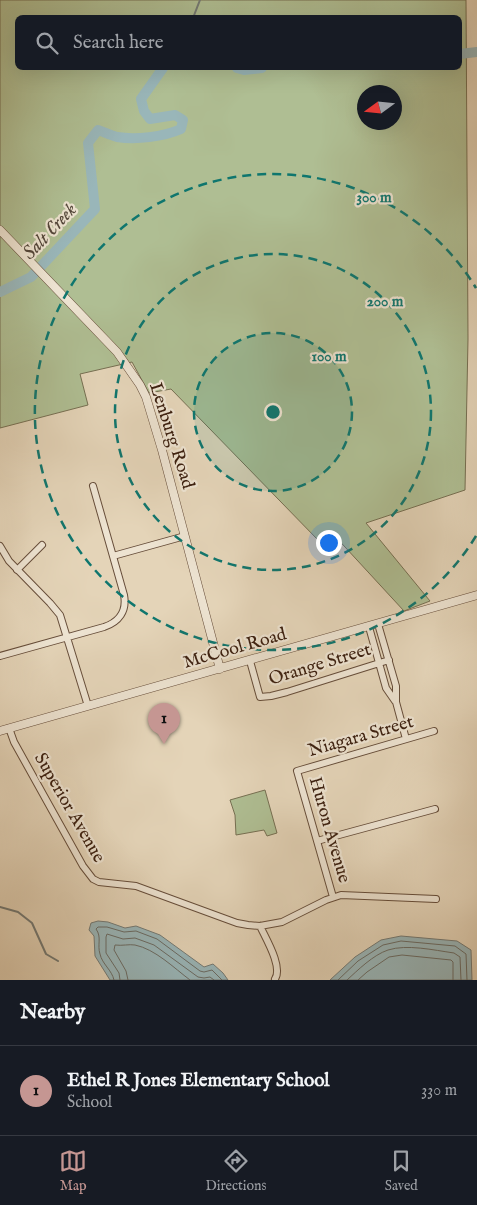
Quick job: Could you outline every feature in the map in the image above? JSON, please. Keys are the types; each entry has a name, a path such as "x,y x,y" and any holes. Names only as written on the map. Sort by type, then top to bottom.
{"street":[{"name":"Lenburg Road","path":"0,230 117,352 140,386 146,398 160,442 220,669"},
{"path":"0,656 110,625 120,617 125,600 93,486"},
{"path":"113,556 185,536"},
{"path":"17,570 42,545"},
{"path":"0,546 17,570 55,609 63,623 88,706"},
{"name":"McCool Road","path":"0,731 477,595"},
{"path":"378,624 396,686 396,702 406,740"},
{"path":"369,626 386,688 396,702"},
{"name":"Orange Street","path":"250,661 260,697 286,692 389,660"},
{"name":"Superior Avenue","path":"9,728 14,742 83,866 94,879 106,883 136,886 237,923 260,926"},
{"name":"Niagara Street","path":"296,771 434,731"},
{"name":"Huron Avenue","path":"296,771 333,897"},
{"path":"317,841 435,809"},
{"path":"275,979 278,970 277,964 260,926 292,918 333,897 349,894 436,899"}],"green space":[{"path":"0,0 466,0 468,339 465,490 366,523 430,601 404,611 333,534 317,539 171,389 149,393 132,362 80,374 88,405 0,428"},
{"path":"265,790 277,833 267,836 264,830 236,835 235,815 230,800"}],"water":[{"path":"98,921 108,922 125,928 136,926 160,935 204,967 213,964 228,980 110,980 95,956 94,936 89,930 91,923"},
{"path":"401,936 457,941 471,950 472,980 330,980 355,957 381,940"}],"waterway":[{"path":"194,15 200,0"},
{"name":"Salt Creek","path":"462,54 477,52"},
{"name":"Salt Creek","path":"0,292 31,277 95,209 88,143 98,130 117,137 132,138 158,136 181,129 183,120 175,115 150,119 144,111 141,99 162,70"},
{"path":"0,907 18,912 32,923 46,954 58,961"}],"place":[{"name":"Ethel R Jones Elementary School","path":"164,744"}]}
